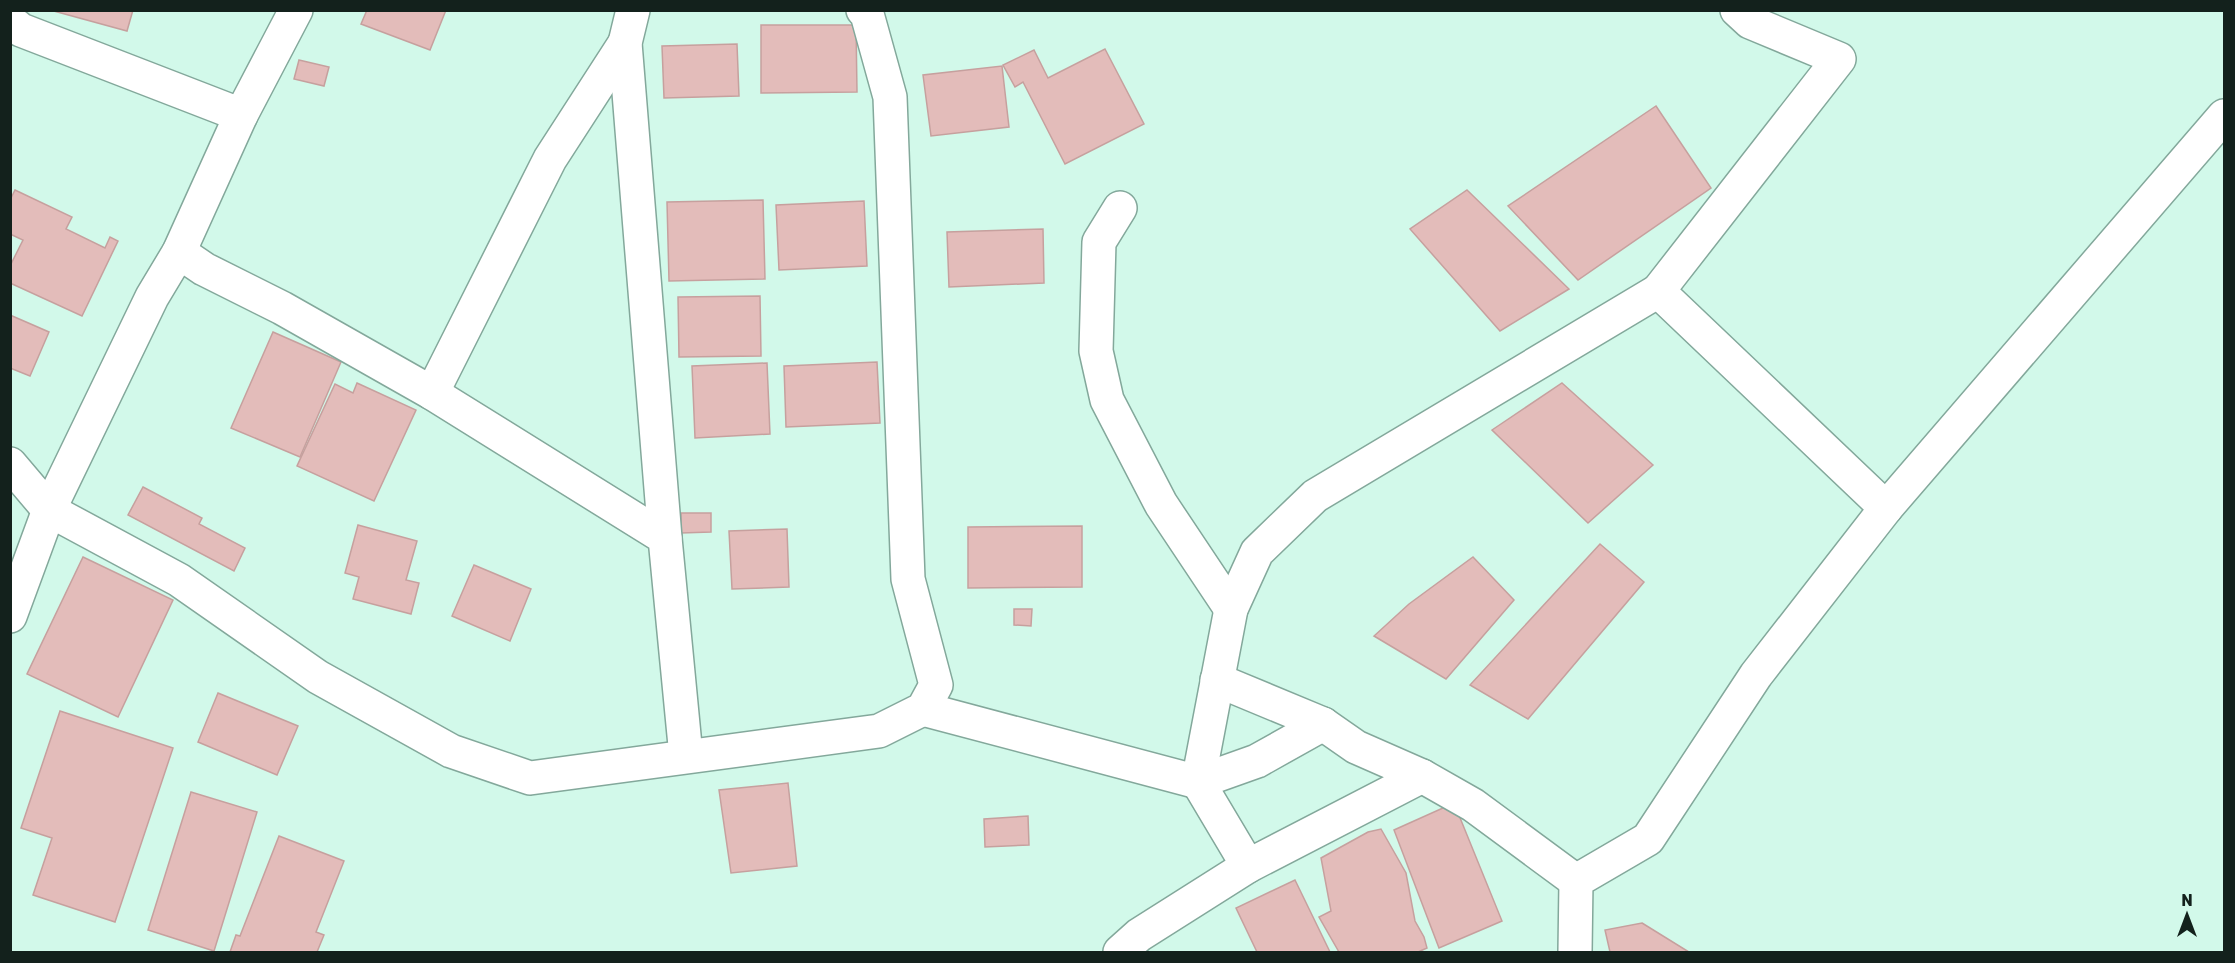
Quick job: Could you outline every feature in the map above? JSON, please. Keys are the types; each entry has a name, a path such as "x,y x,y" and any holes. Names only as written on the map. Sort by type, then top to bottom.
{"street":[{"path":"10,616 49,510 152,297 179,252 241,115 296,10"},
{"path":"633,10 625,43 664,538 686,756"},
{"path":"10,464 49,510 179,580 318,677 451,751 530,778 879,731 923,709 936,685 908,579 890,97 867,15 863,10"},
{"path":"1248,866 1198,782 1231,609 1257,552 1315,496 1658,291 1839,59 1750,22 1737,10"},
{"path":"14,33 241,115"},
{"path":"432,393 550,159 625,43"},
{"path":"1576,881 1648,839 1756,675 1886,508 2224,116"},
{"path":"1120,208 1099,242 1096,351 1107,400 1161,504 1231,609"},
{"path":"179,252 204,269 282,308 432,393 664,538"},
{"path":"1658,291 1886,508"},
{"path":"1217,680 1323,724 1356,747 1422,776 1473,805 1576,881"},
{"path":"923,709 1198,782 1257,761 1323,724"},
{"path":"1135,947 1248,866 1422,776"},
{"path":"1575,952 1576,881"}],"building":[{"path":"50,10 133,10 127,31"},
{"path":"367,10 446,10 430,50 361,24"},
{"path":"761,25 856,25 857,92 761,93"},
{"path":"737,44 739,96 664,98 662,46"},
{"path":"1105,49 1144,124 1065,164 1023,82 1015,87 1003,65 1034,50 1048,78"},
{"path":"299,60 329,67 324,86 294,79"},
{"path":"1002,66 1009,127 931,136 923,75"},
{"path":"1656,106 1711,188 1578,280 1508,206"},
{"path":"15,190 72,217 66,229 105,248 110,237 118,241 82,316 10,283 10,266 23,240 10,234 10,200"},
{"path":"1467,190 1569,289 1500,331 1410,229"},
{"path":"763,200 765,279 669,281 667,202"},
{"path":"864,201 867,266 779,270 776,205"},
{"path":"1043,229 1044,283 949,287 947,232"},
{"path":"760,296 761,356 679,357 678,297"},
{"path":"10,315 49,332 30,376 10,368"},
{"path":"273,332 341,362 300,457 231,428"},
{"path":"877,362 880,423 786,427 784,366"},
{"path":"767,363 770,434 695,438 692,366"},
{"path":"357,383 416,410 374,501 297,466 335,384 353,393"},
{"path":"1562,383 1653,465 1588,523 1492,430"},
{"path":"143,487 202,518 199,524 245,548 234,571 128,515"},
{"path":"681,513 711,513 711,532 681,533"},
{"path":"358,525 417,541 406,580 419,583 411,614 353,599 359,577 345,573"},
{"path":"1082,526 1082,587 968,588 968,527"},
{"path":"787,529 789,587 732,589 729,531"},
{"path":"1600,544 1644,582 1528,719 1470,685"},
{"path":"83,557 173,600 118,717 27,674"},
{"path":"1473,557 1514,600 1446,679 1374,636 1409,604"},
{"path":"474,565 531,589 510,641 452,616"},
{"path":"1014,609 1032,609 1031,626 1014,625"},
{"path":"218,693 298,726 277,775 198,742"},
{"path":"60,711 173,748 115,922 33,895 52,838 21,828"},
{"path":"788,783 797,866 731,873 719,790"},
{"path":"191,792 257,812 214,951 148,930"},
{"path":"1454,803 1502,921 1439,948 1394,830"},
{"path":"1028,816 1029,845 985,847 984,819"},
{"path":"1381,829 1406,873 1415,921 1427,948 1418,952 1339,952 1319,917 1331,911 1321,858 1368,832"},
{"path":"279,836 344,861 316,932 324,935 317,952 230,952 236,935 240,936"},
{"path":"1295,880 1330,952 1257,952 1236,908"},
{"path":"1642,923 1689,952 1610,952 1605,930"}]}
